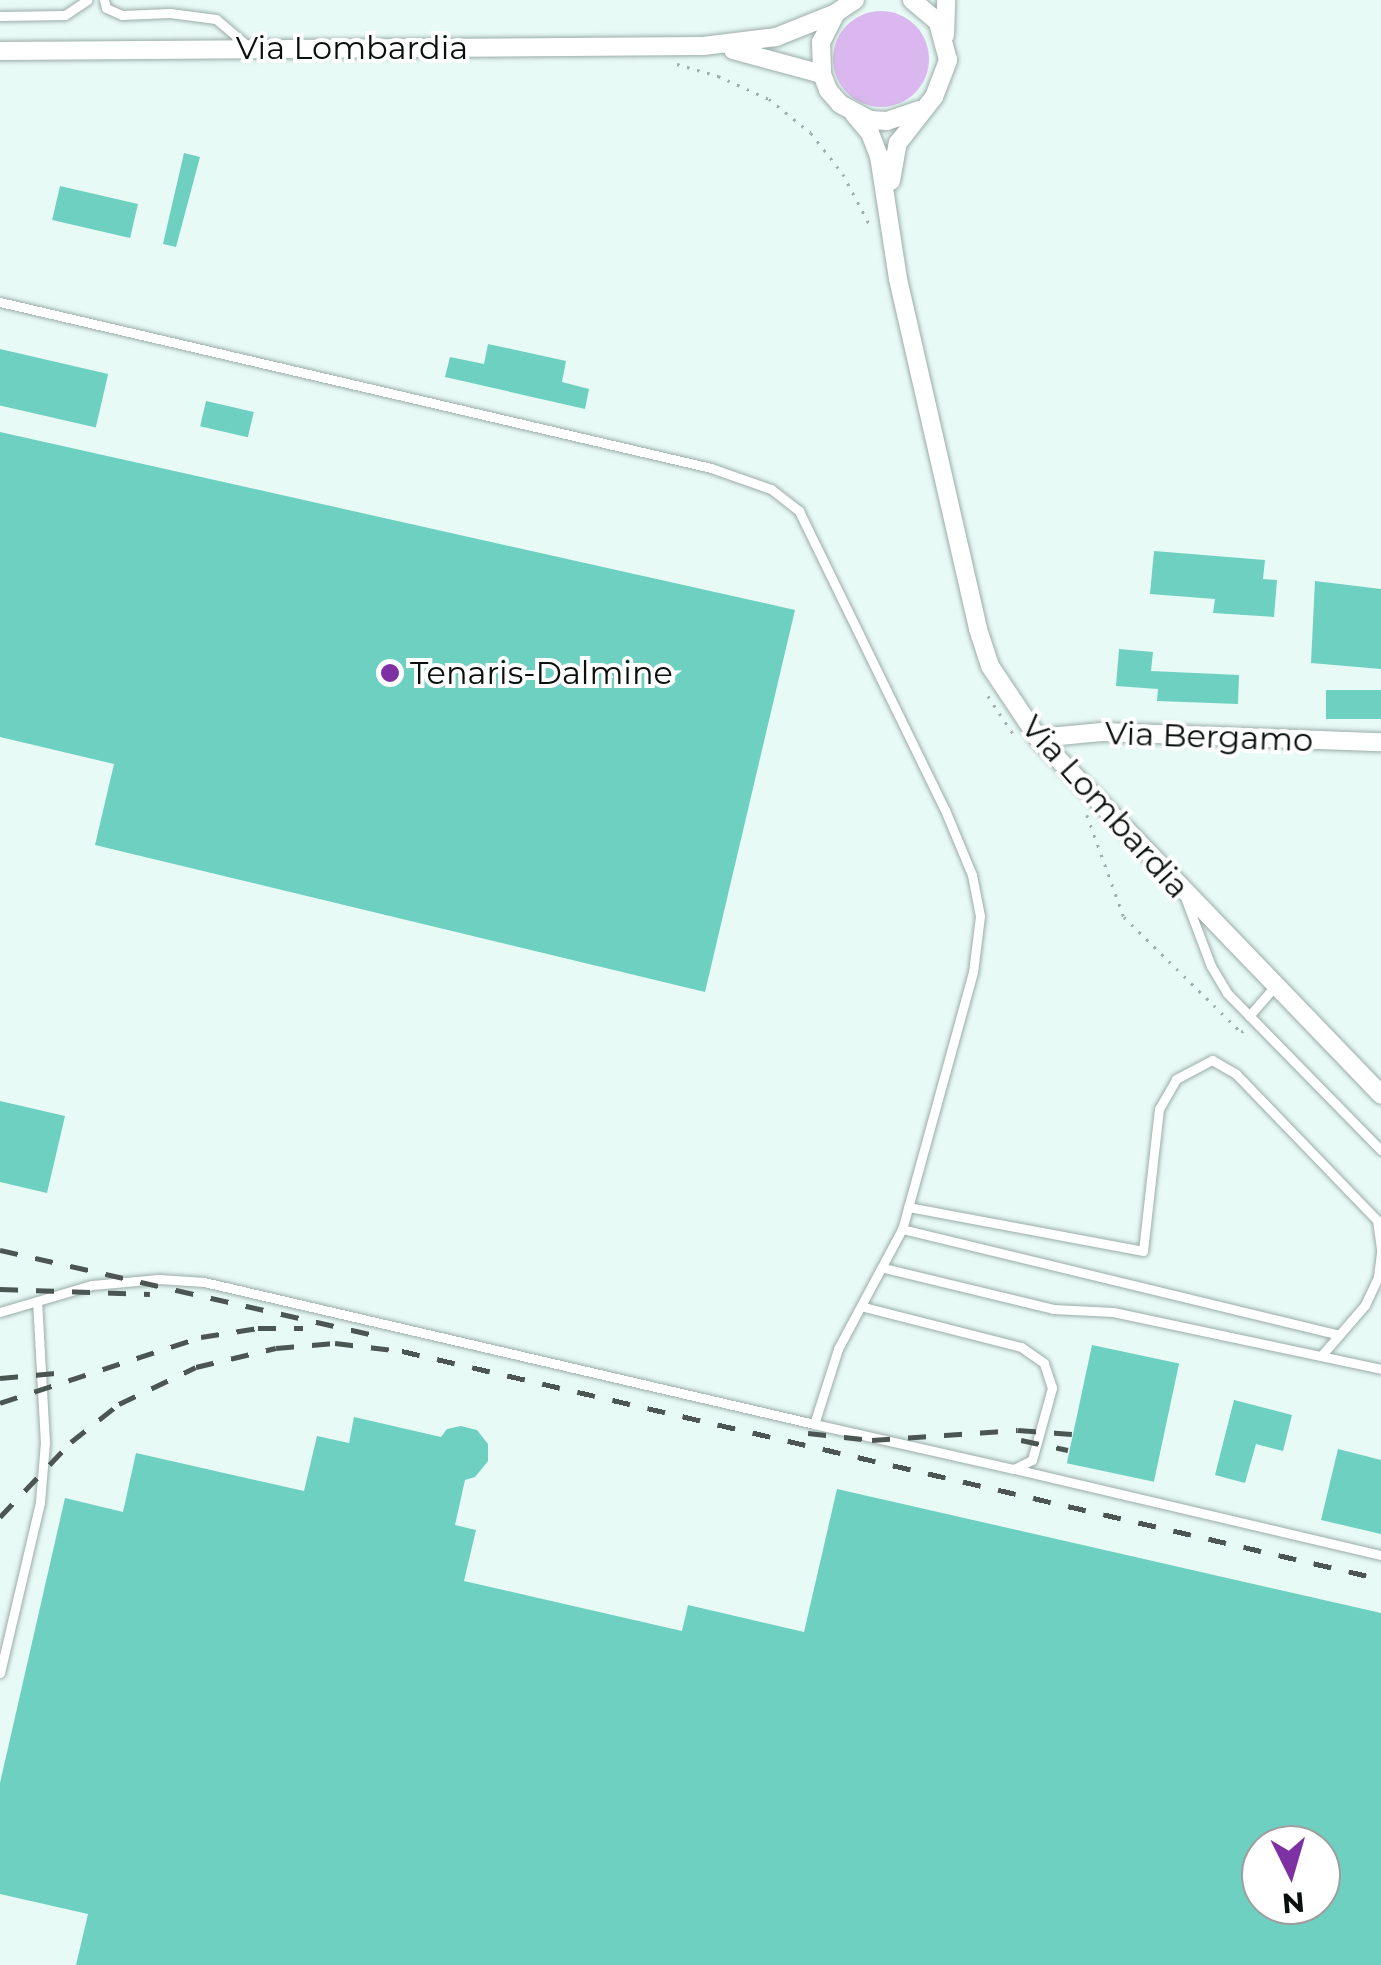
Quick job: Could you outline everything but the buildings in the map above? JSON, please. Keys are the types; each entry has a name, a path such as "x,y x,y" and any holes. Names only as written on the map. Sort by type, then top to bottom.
{"street":[{"name":"Via Lombardia","path":"0,50 703,46 776,37 836,13 855,0"},
{"path":"912,0 938,22 945,40"},
{"name":"Via Lombardia","path":"890,222 894,155 920,110 944,79 946,0"},
{"path":"822,74 821,42 836,13"},
{"name":"Via Lombardia","path":"703,46 755,54 822,74 840,104 854,114 876,145 978,629 996,677 1031,742 1381,1095"},
{"path":"854,114 887,121 920,110"},
{"name":"Via Bergamo","path":"1031,742 1102,732 1381,742"}],"lane":[{"path":"0,16 65,16 87,0"},
{"path":"104,0 106,8 122,15 170,13 216,19 251,49"},
{"path":"0,302 711,468 760,484 793,504 810,526 945,810 978,899 980,932 974,972 902,1229 864,1306 838,1348 814,1424"},
{"path":"1184,893 1215,975 1252,1020 1381,1150"},
{"path":"1252,1020 1274,987"},
{"path":"908,1206 1140,1252 1146,1243 1159,1109 1182,1074 1202,1062 1222,1062 1379,1222 1381,1251 1370,1297 1321,1356"},
{"path":"902,1229 1340,1335"},
{"path":"884,1268 1053,1309 1113,1312 1381,1370"},
{"path":"0,1312 92,1285 159,1278 204,1282 1381,1555"},
{"path":"0,1673 41,1485 45,1443 37,1301"},
{"path":"864,1306 1014,1345 1044,1363 1052,1388 1038,1444 1032,1460 1014,1469"}],"path":[{"path":"674,64 718,76 769,100 812,133 850,185 874,234"},
{"path":"986,692 1003,724 1031,742"},
{"path":"1079,804 1087,814 1124,917 1241,1032 1252,1020"}],"shaded area":[{"path":"881,11 899,15 915,25 925,41 929,59 925,77 915,93 899,103 881,107 863,103 847,93 837,77 833,59 837,41 847,25 863,15"}],"railway":[{"path":"0,1250 378,1336"},
{"path":"0,1289 150,1294"},
{"path":"0,1403 201,1337 258,1328 303,1328"},
{"path":"0,1517 71,1442 119,1404 196,1367 276,1348 335,1343 402,1351 1381,1579"},
{"path":"0,1378 67,1372"},
{"path":"808,1433 872,1440 1018,1430 1072,1434"},
{"path":"1021,1440 1068,1450"}],"place":[{"name":"Tenaris-Dalmine","path":"390,673"}]}
